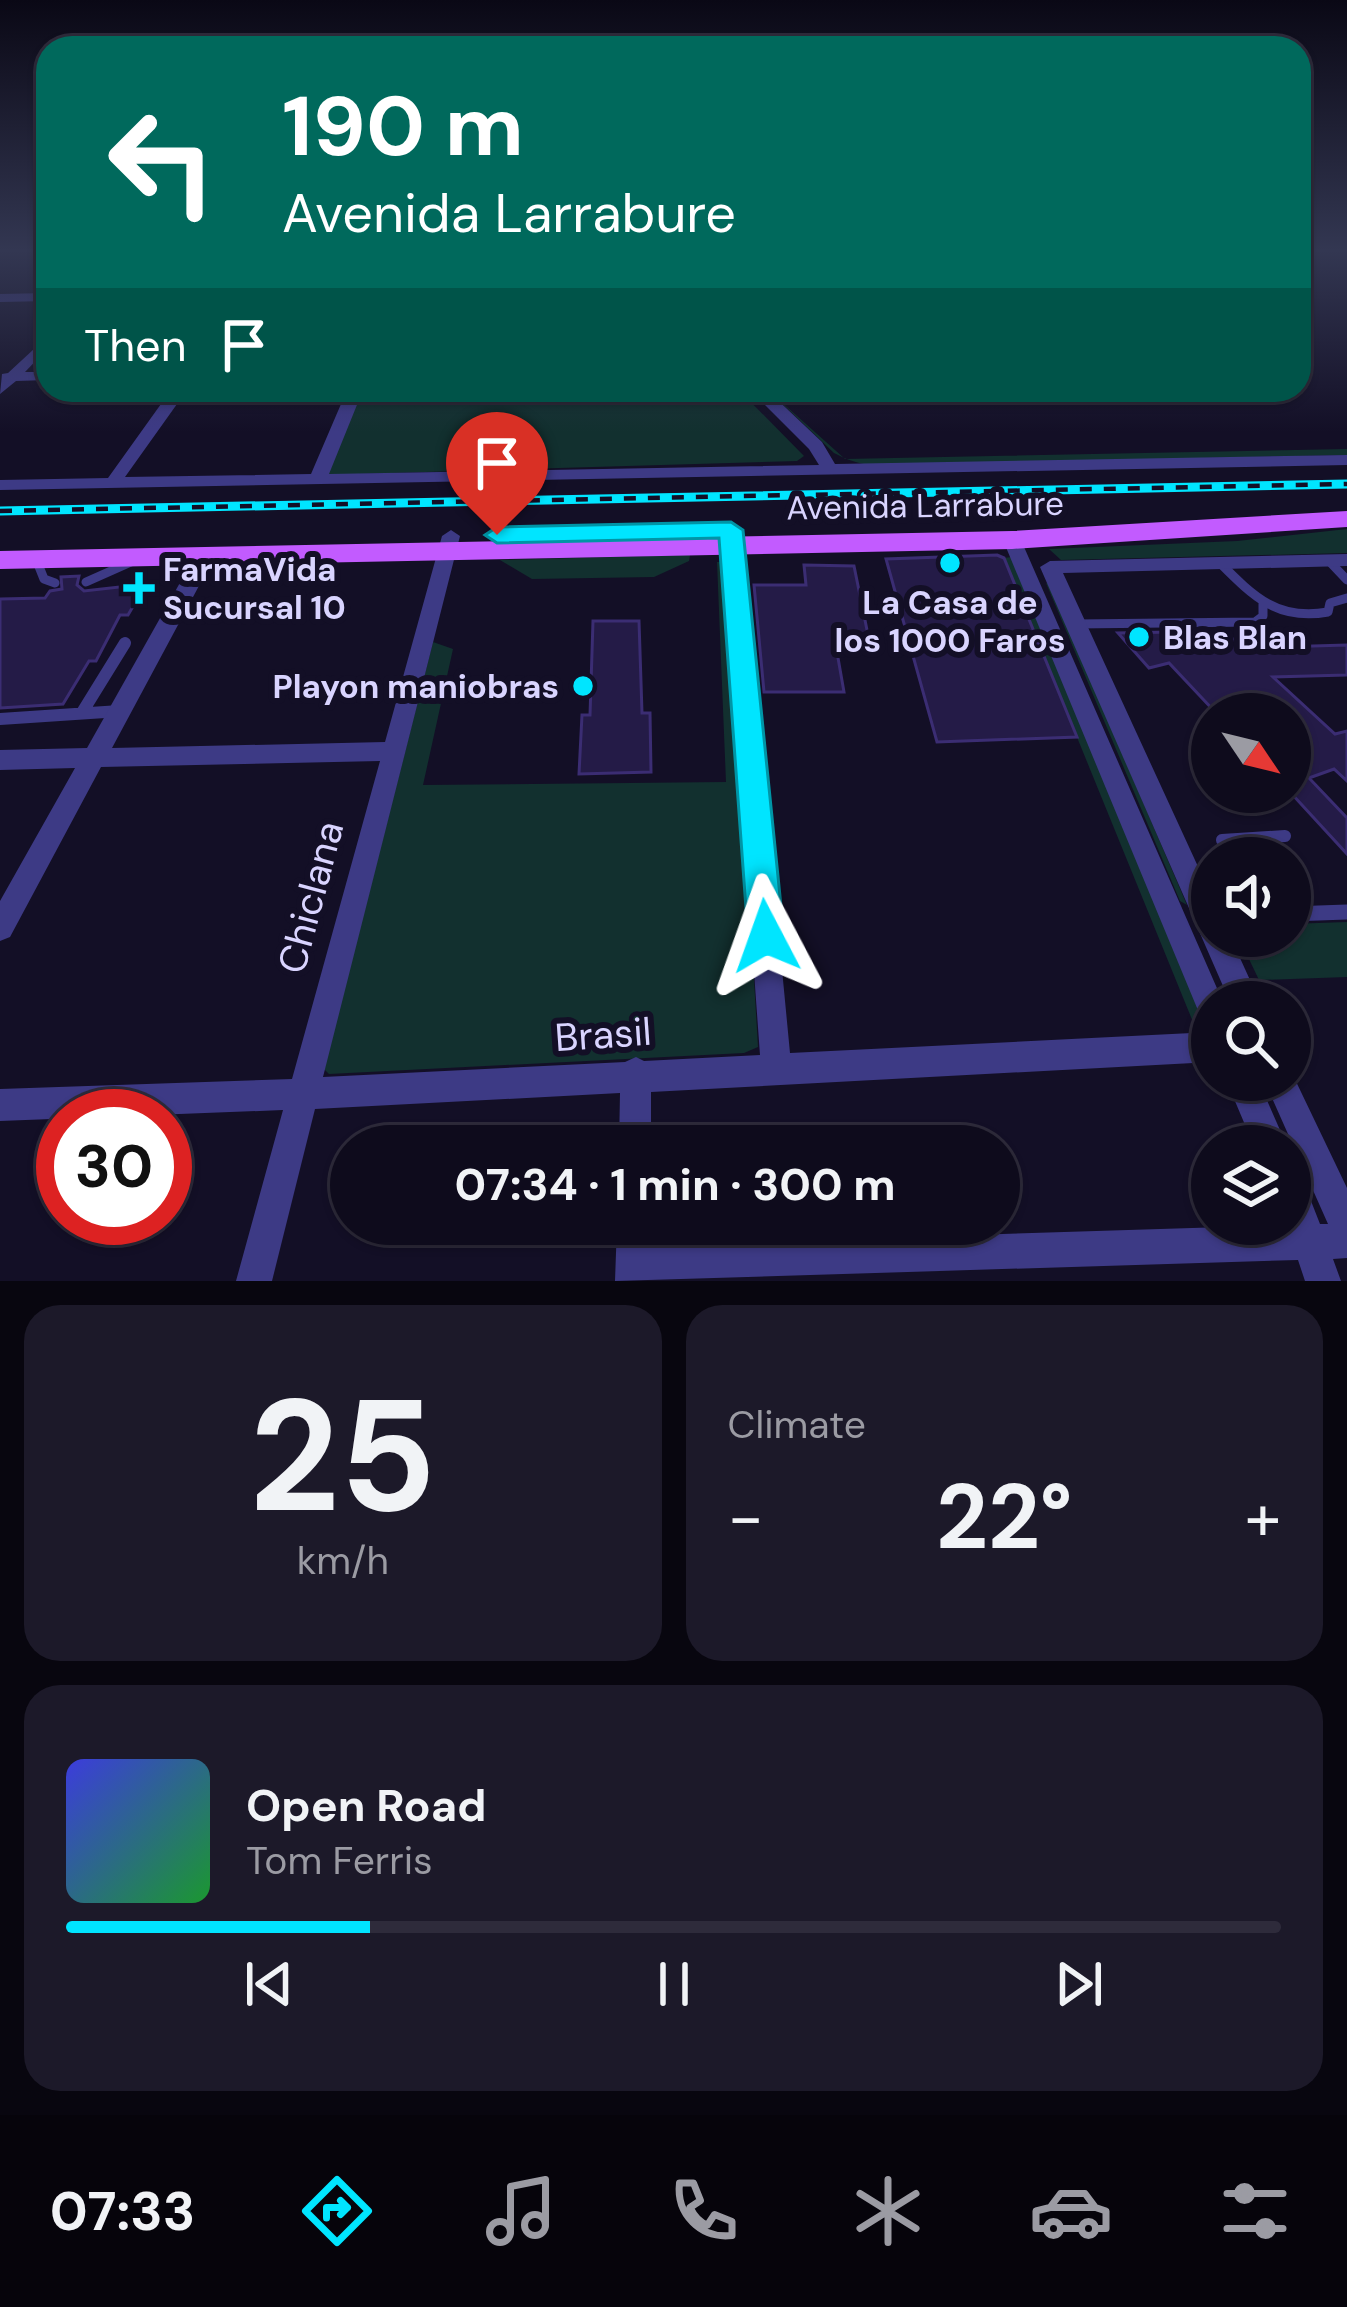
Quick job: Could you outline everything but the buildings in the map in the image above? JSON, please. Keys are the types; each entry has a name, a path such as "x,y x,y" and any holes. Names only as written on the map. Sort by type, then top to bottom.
{"main road":[{"name":"Avenida Larrabure","path":"0,560 1347,518"},
{"name":"Avenida Larrabure","path":"0,544 449,544"}],"street":[{"path":"4,381 36,351"},
{"path":"4,381 36,377"},
{"path":"112,484 170,402"},
{"path":"316,481 350,402"},
{"path":"770,402 816,446 831,471"},
{"path":"0,485 1347,460"},
{"path":"1005,532 1050,567 1191,877"},
{"path":"1005,532 1200,981"},
{"path":"732,537 776,1066"},
{"name":"Chiclana","path":"254,1281 449,544"},
{"path":"0,928 205,556"},
{"path":"1050,567 1338,561"},
{"path":"0,760 393,752"},
{"path":"1174,918 1191,920"},
{"name":"Brasil","path":"0,1106 300,1097 636,1073 1191,1049"},
{"path":"635,1125 636,1073"},
{"path":"1290,1101 1347,1226"},
{"path":"1311,1217 1330,1241 1323,1281"},
{"path":"633,1272 1330,1241"}],"lane":[{"path":"86,582 140,557"},
{"path":"36,559 44,579 56,583"},
{"path":"1338,561 1347,580"},
{"path":"1220,563 1263,604 1284,616 1305,618 1328,612 1330,603 1347,598"},
{"path":"1076,624 1255,622 1263,616 1263,604"},
{"path":"83,711 125,643"},
{"path":"0,718 120,711"},
{"path":"1270,837 1286,836"},
{"path":"1311,913 1347,912"}],"green space":[{"path":"355,402 751,402 804,456 797,461 325,475"},
{"path":"781,402 843,457 834,453"},
{"path":"1347,449 1347,455 867,465 847,459"},
{"path":"1347,529 1347,553 1061,560 1049,549 1237,541"},
{"path":"690,555 689,561 654,577 532,579 500,560"},
{"path":"1012,557 1191,982 1191,1017 1004,558"},
{"path":"717,562 724,562 727,623 733,627 758,1047 744,1053 329,1074 324,1069 433,642 453,649 423,785 726,782"},
{"path":"1046,583 1050,585 1187,905 1180,901"},
{"path":"1347,922 1347,977 1259,980 1248,957 1311,957 1311,923"}],"railway":[{"path":"0,511 1347,484"}],"place":[{"name":"La Casa de los 1000 Faros","path":"950,563"},
{"name":"FarmaVida Sucursal 10","path":"139,588"},
{"name":"Blas Blan","path":"1139,637"},
{"name":"Playon maniobras","path":"583,686"}],"route":[{"path":"497,535 731,530 766,936"}]}
